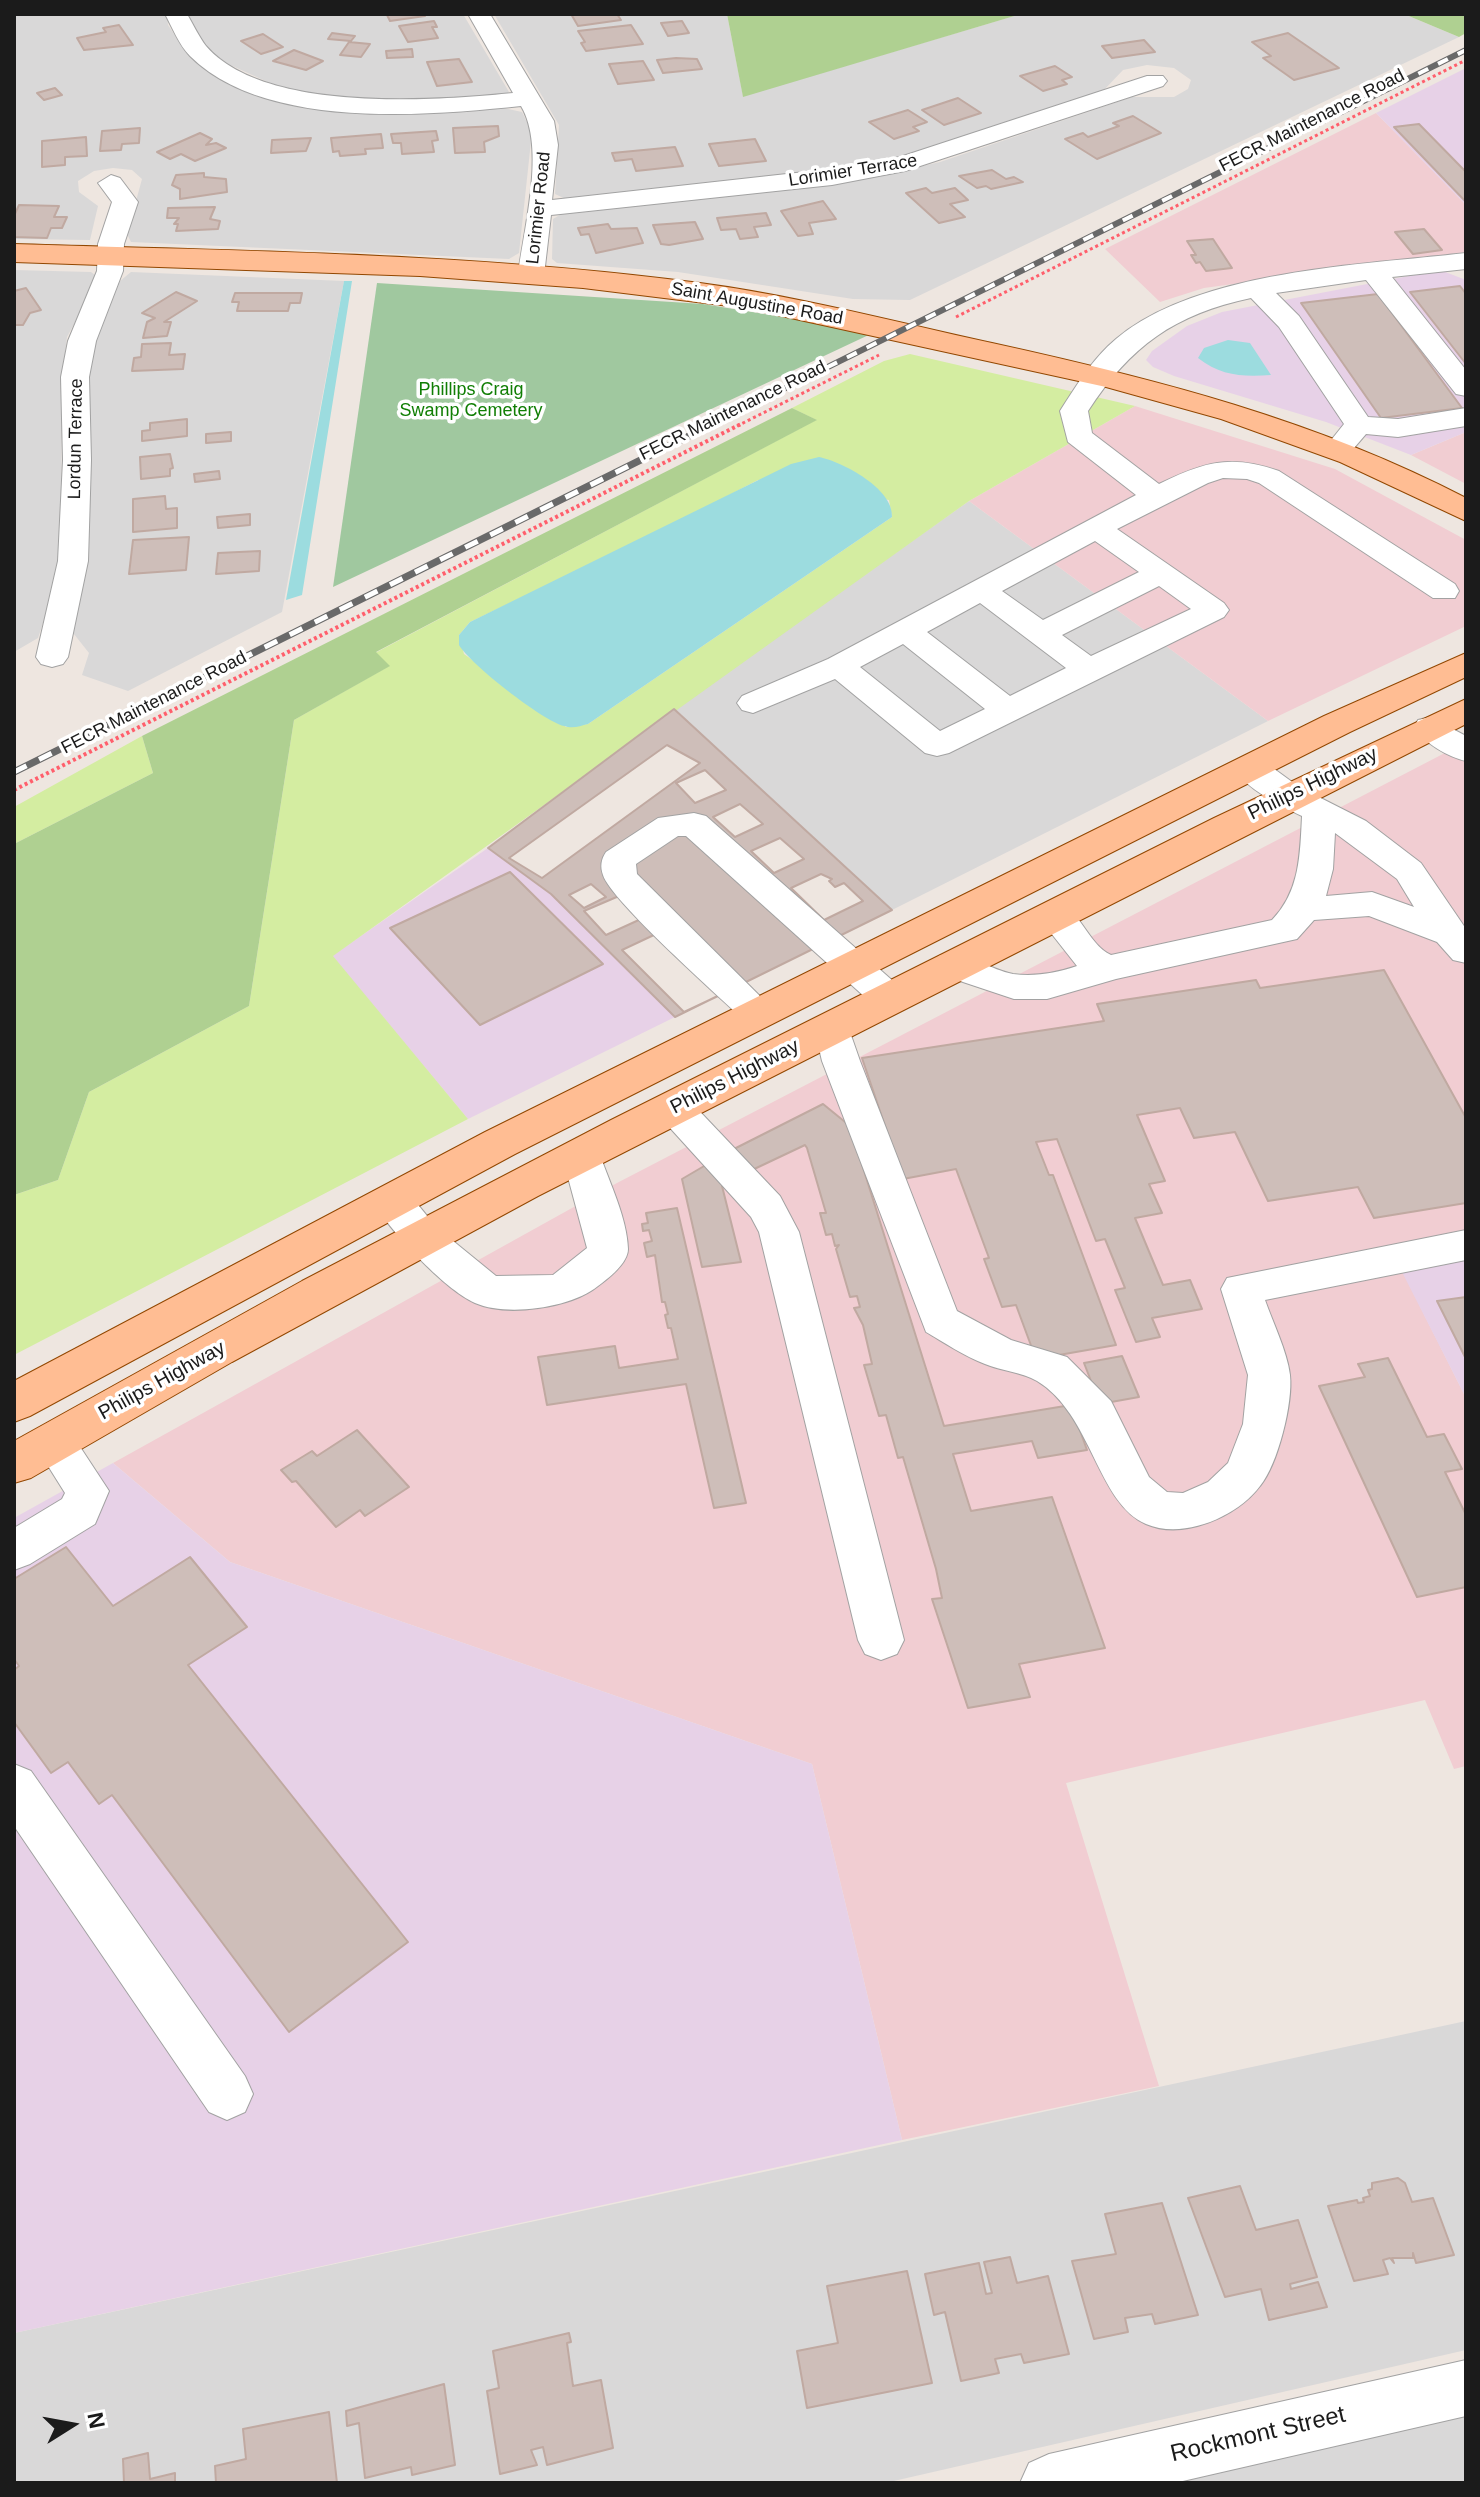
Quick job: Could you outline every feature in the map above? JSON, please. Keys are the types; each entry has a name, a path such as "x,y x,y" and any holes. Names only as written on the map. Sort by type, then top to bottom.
{"main road":[{"name":"Saint Augustine Road","path":"14,253 531,275 665,287 769,302 1099,375 1348,437 1466,511"},
{"name":"Philips Highway","path":"14,1403 392,1200 1250,768 1466,664"},
{"name":"Philips Highway","path":"14,1464 422,1238 581,1155 1054,914 1303,805 1430,727 1466,710"}],"street":[{"path":"176,14 182,32 200,53 221,68 246,81 304,98 404,108 463,106 530,98"},
{"name":"Lorimier Road","path":"479,14 542,121 546,145 531,275"},
{"name":"Lorimier Terrace","path":"539,209 832,177 905,164 1155,81"},
{"name":"Lordun Terrace","path":"52,657 73,561 77,460 75,377 82,341 110,271 111,244 125,202 111,183"},
{"path":"1156,496 1078,436 1074,411 1126,344 1183,309 1205,300 1374,272 1465,263"},
{"path":"1374,272 1466,388"},
{"path":"1258,290 1289,322 1348,437 1466,417"},
{"path":"753,703 839,666 1156,496 1222,466 1250,469 1269,477 1444,591"},
{"path":"839,666 937,746 1213,610 1096,528"},
{"path":"1040,634 1161,573"},
{"path":"983,591 1088,669"},
{"path":"906,631 1007,710"},
{"path":"1430,727 1466,751"},
{"path":"1250,768 1303,805 1354,829 1409,871 1458,943"},
{"path":"952,965 992,983 1020,988 1054,988 1109,968 1284,930 1304,909 1316,869 1303,805"},
{"path":"760,1014 634,893 620,876 618,860 670,826 694,824 889,998"},
{"path":"1372,904 1400,865"},
{"path":"1304,909 1372,904 1458,943"},
{"path":"1054,914 1093,962 1109,968"},
{"path":"832,1027 841,1061 940,1321 998,1352 1052,1369 1075,1388 1096,1413 1133,1490 1158,1510 1186,1511 1223,1495 1246,1473 1264,1424 1269,1375 1241,1289 1466,1245"},
{"path":"674,1108 766,1207 779,1232 881,1640"},
{"path":"392,1200 422,1238 487,1291 559,1290 584,1280 608,1252 604,1227 581,1155"},
{"path":"14,1551 80,1511 85,1501 87,1491 54,1442"},
{"path":"14,1786 227,2094"},
{"name":"Rockmont Street","path":"1049,2483 1466,2388"}],"path":[{"name":"FECR Maintenance Road","path":"14,790 607,489 919,337 1466,60"}],"shaded area":[{"path":"14,14 167,14 168,25 187,53 216,75 401,114 499,107 522,112 532,132 519,253 509,259 131,242 127,234 142,179 132,170 113,168 94,171 78,181 79,192 98,206 90,240 14,239"},
{"path":"186,14 463,14 509,92 502,97 391,104 321,96 272,84 228,64 210,52 192,30"},
{"path":"494,14 727,14 743,96 1021,14 1404,14 1459,37 910,300 853,299 678,272 557,263 552,259 553,219 568,210 870,178 940,162 1132,97 1174,97 1188,89 1191,80 1174,68 1147,65 1123,70 1103,91 887,161 814,173 568,200 555,194 559,125"},
{"path":"1466,68 1466,205 1376,113"},
{"path":"1376,113 1466,205 1466,252 1204,288 1160,302 1105,249"},
{"path":"14,270 91,272 99,278 67,337 62,380 61,569 38,638 14,652"},
{"path":"1440,270 1466,280 1466,432 1411,455 1326,422 1174,376 1153,367 1146,360 1152,351 1187,326 1222,312"},
{"path":"131,272 344,281 282,612 128,691 82,675 89,653 70,629 85,372 114,286"},
{"path":"1135,406 1335,469 1466,540 1466,626 1268,721 969,501"},
{"path":"1466,432 1466,484 1411,455"},
{"path":"969,501 1268,721 892,910 674,709"},
{"path":"1466,742 1466,1257 1403,1272 1466,1398 1466,1766 1454,1769 1425,1700 1066,1783 1159,2086 902,2140 812,1764 230,1562 113,1463 617,1183"},
{"path":"488,848 551,894 675,1017 468,1119 332,956"},
{"path":"1466,1257 1466,1398 1402,1272"},
{"path":"113,1463 230,1562 812,1764 902,2140 14,2333 14,1518"},
{"path":"1466,2021 1466,2350 885,2483 14,2483 14,2333"},
{"path":"1466,2415 1466,2483 1174,2483"}],"green space":[{"path":"727,14 1021,14 743,97"},
{"path":"1404,14 1466,14 1466,33 1459,37"},
{"name":"Phillips Craig Swamp Cemetery","path":"377,283 703,304 875,332 333,587"},
{"path":"910,354 1135,406 969,501 333,956 468,1119 14,1355 14,1195 58,1180 89,1092 249,1006 294,720 389,666 375,653 816,420 792,408 884,361","holes":["758,480 889,500 892,517 588,724 566,727 464,654 459,635 470,622 651,536"]},
{"path":"792,408 817,420 376,652 390,666 294,720 249,1006 89,1092 58,1180 14,1195 14,844 153,773 142,736"},
{"path":"142,736 153,773 14,844 14,807"}],"water":[{"path":"344,281 352,281 302,595 286,600"},
{"path":"1228,340 1250,343 1271,375 1233,374 1215,369 1198,358 1204,348"},
{"path":"819,457 853,471 876,487 885,497 892,517 588,724 567,727 540,714 492,678 459,645 459,635 470,622 791,464"}],"building":[{"path":"571,14 617,14 621,20 578,26"},
{"path":"387,15 425,16 390,21"},
{"path":"434,21 437,27 432,27 438,38 408,42 399,26"},
{"path":"682,21 689,33 668,36 661,23"},
{"path":"119,25 133,45 84,50 77,38 106,32 103,28"},
{"path":"631,25 643,44 586,51 581,43 585,42 578,31"},
{"path":"332,33 355,36 351,41 328,39"},
{"path":"1288,33 1339,68 1294,80 1263,58 1271,56 1252,42"},
{"path":"263,34 283,47 261,54 241,41"},
{"path":"1144,40 1155,52 1112,58 1102,46"},
{"path":"349,42 370,44 361,57 340,55"},
{"path":"412,49 413,57 387,58 386,51"},
{"path":"294,50 323,61 306,70 273,61"},
{"path":"459,59 472,82 437,86 427,62"},
{"path":"697,59 702,69 663,73 657,60"},
{"path":"643,61 654,80 618,84 609,64"},
{"path":"1055,66 1072,77 1062,80 1067,84 1043,91 1020,76"},
{"path":"55,88 62,95 44,100 37,93"},
{"path":"958,98 981,113 944,125 922,110"},
{"path":"908,110 927,122 913,127 919,131 894,139 869,122"},
{"path":"1133,116 1161,133 1097,159 1065,139 1083,133 1088,137 1119,126 1113,123"},
{"path":"1419,124 1466,172 1466,202 1394,127"},
{"path":"498,126 499,136 484,142 485,152 455,153 453,128"},
{"path":"140,128 139,143 122,144 121,150 100,151 102,131"},
{"path":"436,131 438,140 432,141 434,152 402,154 401,143 393,143 391,134"},
{"path":"200,133 212,139 206,145 216,143 226,148 195,161 181,154 170,159 157,152"},
{"path":"381,134 383,148 365,149 366,154 340,156 339,151 333,152 331,138"},
{"path":"86,137 87,156 65,157 65,165 42,167 42,141"},
{"path":"311,138 306,151 271,153 272,140"},
{"path":"755,139 766,161 719,166 709,144"},
{"path":"675,147 683,166 636,171 632,159 615,161 612,153"},
{"path":"992,170 1006,179 1014,177 1023,182 991,189 986,186 977,188 959,176"},
{"path":"204,173 204,177 226,179 227,192 180,199 180,189 172,185 176,175"},
{"path":"926,188 932,193 955,188 968,200 950,204 965,217 939,223 906,193"},
{"path":"823,201 836,219 809,223 813,234 798,236 781,211"},
{"path":"19,205 59,206 54,217 67,217 62,228 51,228 47,238 14,237 14,216"},
{"path":"215,207 210,219 220,221 218,229 176,231 178,224 174,224 179,218 167,218 168,208"},
{"path":"766,213 771,225 754,227 758,237 740,239 736,229 721,230 717,218"},
{"path":"695,222 703,239 669,245 661,244 653,225"},
{"path":"608,224 611,229 637,228 643,243 596,253 589,234 581,235 578,228"},
{"path":"1424,229 1442,250 1413,254 1395,232"},
{"path":"1213,239 1232,268 1206,271 1200,262 1196,263 1191,255 1196,255 1187,241"},
{"path":"1460,286 1466,294 1466,364 1410,292"},
{"path":"26,288 41,310 30,313 23,325 14,325 14,291"},
{"path":"176,292 197,301 164,322 171,322 167,336 143,338 147,322 155,318 142,313"},
{"path":"235,293 302,293 300,303 290,303 288,311 237,311 239,302 232,302"},
{"path":"1378,294 1462,408 1381,418 1301,303"},
{"path":"171,343 169,355 185,354 183,369 132,371 134,358 141,357 142,344"},
{"path":"187,419 187,436 142,441 142,431 150,430 150,423"},
{"path":"231,432 231,441 206,443 206,434"},
{"path":"170,454 173,468 170,469 170,476 141,479 140,457"},
{"path":"219,471 220,479 195,482 194,474"},
{"path":"165,496 166,509 177,508 177,528 133,532 133,499"},
{"path":"250,514 250,525 218,528 217,517"},
{"path":"189,537 186,570 129,574 133,540"},
{"path":"260,551 259,571 216,574 218,553"},
{"path":"674,709 892,910 675,1017 551,894 488,848"},
{"path":"667,745 700,763 542,878 509,858"},
{"path":"705,770 726,790 695,803 676,783"},
{"path":"740,804 763,824 735,837 713,817"},
{"path":"780,838 804,859 774,873 751,851"},
{"path":"510,872 603,964 480,1025 390,928"},
{"path":"821,874 832,879 829,881 835,887 844,883 863,901 824,920 791,888"},
{"path":"591,884 606,897 584,908 569,895"},
{"path":"619,896 641,919 606,935 584,911"},
{"path":"656,934 718,996 684,1012 622,950"},
{"path":"1384,970 1466,1118 1466,1203 1374,1218 1358,1187 1268,1201 1235,1132 1194,1138 1180,1108 1137,1115 1165,1181 1149,1184 1162,1213 1135,1218 1163,1285 1190,1280 1202,1309 1152,1318 1160,1337 1136,1342 1115,1290 1125,1288 1105,1239 1096,1241 1057,1139 1036,1142 1049,1175 1053,1175 1116,1345 1036,1359 1016,1305 1002,1307 984,1259 989,1258 956,1169 903,1179 862,1058 1104,1021 1097,1004 1256,980 1260,988"},
{"path":"823,1104 850,1126 944,1426 1077,1404 1077,1422 1087,1450 1038,1458 1032,1441 953,1454 971,1511 1052,1497 1105,1648 1019,1664 1030,1697 968,1708 932,1599 942,1598 936,1569 903,1457 898,1458 886,1415 879,1416 864,1365 872,1364 863,1325 854,1308 860,1307 857,1296 850,1297 836,1249 839,1245 835,1246 832,1234 826,1235 820,1213 826,1213 807,1148 805,1145 750,1171 730,1151"},
{"path":"711,1162 729,1182 722,1186 741,1262 702,1267 682,1179"},
{"path":"677,1208 746,1503 714,1508 686,1384 547,1405 538,1357 615,1346 619,1368 678,1359 665,1315 668,1314 665,1302 662,1302 655,1255 647,1257 644,1243 652,1241 649,1230 643,1231 642,1224 648,1223 646,1213"},
{"path":"1466,1297 1466,1359 1437,1301"},
{"path":"1122,1356 1139,1397 1100,1404 1084,1363"},
{"path":"1388,1358 1427,1437 1444,1434 1462,1469 1445,1472 1466,1515 1466,1587 1417,1597 1319,1386 1365,1377 1358,1364"},
{"path":"357,1430 409,1487 365,1516 360,1510 336,1527 296,1481 292,1482 281,1470 312,1451 317,1456"},
{"path":"66,1547 113,1606 190,1557 247,1627 188,1665 408,1942 289,2032 112,1795 99,1804 68,1762 51,1773 14,1722 14,1670 19,1666 14,1659 14,1579"},
{"path":"1398,2178 1405,2183 1412,2202 1433,2198 1454,2255 1416,2263 1413,2253 1413,2258 1392,2258 1394,2263 1390,2258 1383,2260 1388,2274 1354,2281 1328,2206 1357,2200 1358,2203 1364,2202 1363,2198 1370,2196 1368,2190 1372,2189 1372,2183"},
{"path":"1240,2186 1256,2230 1298,2220 1317,2277 1290,2284 1291,2289 1318,2282 1327,2307 1269,2320 1261,2289 1225,2297 1188,2198"},
{"path":"1162,2203 1198,2315 1155,2324 1152,2314 1125,2318 1128,2332 1094,2339 1072,2261 1116,2254 1105,2214"},
{"path":"1010,2257 1017,2283 1048,2276 1069,2354 1024,2363 1021,2354 995,2359 999,2373 961,2381 945,2312 934,2315 925,2274 979,2263 986,2294 992,2293 984,2262"},
{"path":"907,2271 932,2383 807,2408 797,2351 838,2343 827,2286"},
{"path":"569,2333 571,2342 567,2343 573,2386 601,2380 613,2448 547,2465 543,2447 531,2450 537,2465 500,2474 487,2391 499,2388 493,2351"},
{"path":"444,2384 455,2465 412,2475 411,2467 365,2478 359,2423 347,2426 346,2411"},
{"path":"329,2412 337,2483 216,2483 215,2466 246,2459 243,2429"},
{"path":"148,2453 150,2479 175,2473 175,2483 124,2483 123,2459"}],"railway":[{"path":"709,426 1466,50"},
{"path":"14,772 713,424"}]}
